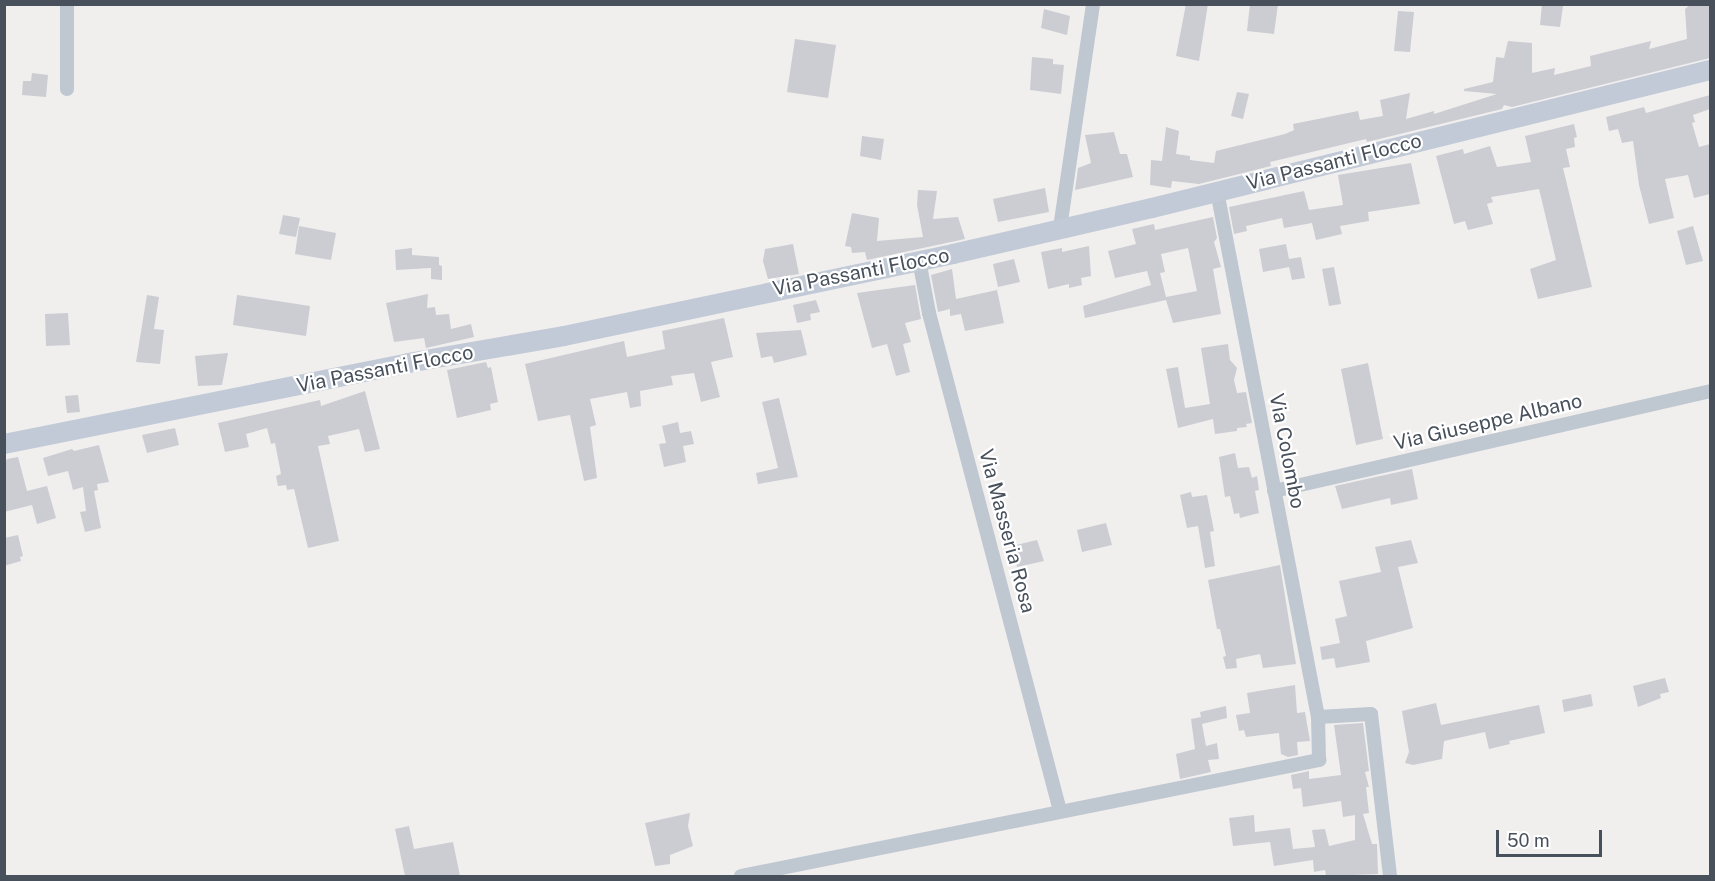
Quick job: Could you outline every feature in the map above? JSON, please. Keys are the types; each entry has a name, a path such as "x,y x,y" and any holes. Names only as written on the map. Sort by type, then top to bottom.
{"main road":[{"name":"Via Passanti Flocco","path":"4,444 408,363 564,336 919,260 1217,191 1710,70"}],"street":[{"path":"67,4 67,89"},
{"path":"1060,228 1094,4"},
{"name":"Via Colombo","path":"1060,812 1319,760 1318,717 1217,191"},
{"name":"Via Masseria Rosa","path":"919,260 929,313 1060,812"},
{"name":"Via Giuseppe Albano","path":"1274,491 1710,391"},
{"path":"1318,717 1371,714 1390,876"},
{"path":"741,876 1060,812"}],"building":[{"path":"1186,4 1208,4 1199,61 1176,56"},
{"path":"1250,4 1278,4 1274,34 1247,31"},
{"path":"1542,4 1563,6 1560,27 1540,25"},
{"path":"1691,4 1710,4 1710,58 1512,107 1504,105 1502,109 1367,142 1366,139 1270,162 1271,166 1199,184 1172,181 1171,188 1150,185 1151,160 1162,161 1166,127 1179,131 1176,154 1190,156 1190,160 1214,163 1216,151 1285,134 1294,130 1293,124 1358,111 1360,120 1383,116 1380,100 1410,93 1406,119 1434,111 1434,114 1497,94 1464,91 1464,89 1493,82 1496,57 1504,58 1508,41 1532,43 1532,73 1555,68 1554,75 1591,66 1590,56 1651,41 1649,49 1687,39 1685,9"},
{"path":"1044,9 1070,16 1067,35 1041,28"},
{"path":"1398,11 1414,12 1410,52 1394,51"},
{"path":"795,39 836,45 828,98 787,92"},
{"path":"1032,57 1053,59 1053,64 1064,65 1061,94 1030,90"},
{"path":"32,73 48,75 46,97 22,95 23,81 31,81"},
{"path":"1237,92 1249,94 1243,119 1231,116"},
{"path":"1710,95 1710,109 1693,115 1695,122 1692,123 1699,147 1710,144 1710,194 1694,198 1688,175 1665,179 1674,218 1649,224 1639,185 1633,141 1622,143 1618,129 1609,131 1606,117 1644,107 1646,113"},
{"path":"1574,124 1577,137 1574,138 1575,147 1566,149 1570,167 1563,168 1592,287 1538,299 1530,269 1556,260 1539,189 1491,197 1493,202 1487,204 1493,224 1468,230 1465,221 1454,224 1436,156 1463,149 1464,154 1490,146 1497,167 1531,162 1525,136"},
{"path":"1114,132 1120,154 1127,154 1133,177 1075,190 1078,168 1091,163 1085,135"},
{"path":"862,136 884,139 881,160 860,156"},
{"path":"1411,163 1420,204 1368,212 1369,221 1340,226 1342,234 1316,240 1312,223 1284,228 1282,218 1246,226 1247,231 1234,234 1229,207 1304,191 1309,210 1343,205 1338,175"},
{"path":"1045,188 1049,212 998,222 993,199"},
{"path":"918,190 937,191 933,219 958,217 965,239 867,260 865,252 852,253 851,247 845,246 852,213 879,218 877,241 923,237 917,205"},
{"path":"283,215 300,218 296,237 279,234"},
{"path":"1213,217 1217,238 1214,242 1221,267 1213,269 1221,314 1173,323 1166,300 1085,318 1083,306 1151,285 1147,271 1115,278 1108,251 1136,244 1132,229 1154,224 1155,230","holes":["1188,248 1197,291 1166,297 1160,273 1165,272 1161,254"]},
{"path":"299,226 336,233 331,260 295,254"},
{"path":"1693,226 1703,261 1686,265 1677,231"},
{"path":"793,244 799,274 768,279 763,261 765,249"},
{"path":"1286,244 1289,259 1301,257 1305,278 1292,280 1289,267 1263,272 1259,249"},
{"path":"1089,246 1091,276 1081,278 1082,285 1069,288 1069,284 1048,289 1041,252 1062,248 1062,252"},
{"path":"412,248 412,255 439,257 439,265 442,266 442,280 431,279 431,268 396,270 395,250"},
{"path":"1014,259 1020,282 998,287 993,264"},
{"path":"1334,267 1341,304 1329,306 1322,269"},
{"path":"952,269 956,299 997,290 1004,323 965,331 961,314 950,316 950,309 938,312 931,275"},
{"path":"915,285 921,319 905,323 911,342 903,344 910,372 896,376 887,344 872,348 857,293"},
{"path":"428,294 427,308 435,307 436,315 449,314 451,329 471,324 474,337 426,348 424,338 394,342 386,303"},
{"path":"147,295 159,297 154,329 164,330 160,364 136,362"},
{"path":"237,295 310,306 306,336 233,325"},
{"path":"816,300 820,312 810,314 811,320 797,323 793,305"},
{"path":"68,313 70,345 46,346 45,314"},
{"path":"724,318 733,357 711,362 720,397 701,402 694,373 671,376 673,385 640,391 641,406 630,408 627,392 590,399 596,425 590,427 597,478 584,481 570,415 538,421 525,364 624,341 627,357 665,349 662,331"},
{"path":"801,330 807,355 774,363 772,356 761,358 756,333"},
{"path":"1228,344 1230,360 1237,368 1234,380 1237,393 1246,392 1252,423 1246,424 1247,427 1237,428 1237,431 1215,434 1213,419 1178,428 1166,369 1178,367 1185,408 1210,404 1201,348"},
{"path":"228,353 222,385 198,386 195,356"},
{"path":"486,362 488,368 491,367 498,402 490,404 491,410 457,418 447,370"},
{"path":"1368,363 1383,439 1356,445 1341,369"},
{"path":"365,391 380,449 365,452 359,429 328,436 330,444 318,446 339,541 308,548 294,489 287,490 286,485 278,486 276,476 281,474 275,443 271,444 267,428 246,434 249,447 225,452 218,423 320,400 321,406"},
{"path":"78,395 80,412 67,413 65,396"},
{"path":"779,398 798,477 758,484 756,473 778,468 762,402"},
{"path":"678,422 680,433 691,431 694,444 683,446 686,462 664,467 659,444 666,443 662,426"},
{"path":"175,428 179,445 147,453 142,435"},
{"path":"99,445 109,482 97,484 98,490 94,491 101,528 85,532 80,512 86,511 83,487 73,490 68,471 48,476 43,458 72,449 74,451"},
{"path":"1235,453 1238,468 1249,467 1252,478 1257,476 1259,490 1255,491 1259,513 1240,518 1239,513 1234,514 1230,496 1225,497 1219,457"},
{"path":"18,457 27,491 47,486 56,518 37,524 32,505 4,512 4,465 7,459"},
{"path":"1412,469 1418,499 1391,505 1390,498 1342,509 1335,486"},
{"path":"1191,492 1192,497 1207,495 1214,531 1210,532 1215,566 1205,568 1198,526 1187,528 1180,495"},
{"path":"1106,523 1112,545 1082,552 1077,530"},
{"path":"18,535 23,556 20,557 21,561 4,566 4,538"},
{"path":"1037,540 1044,561 1017,567 1012,546"},
{"path":"1411,540 1418,563 1398,567 1413,628 1366,641 1370,662 1336,668 1334,658 1322,660 1320,647 1340,643 1335,619 1347,616 1339,581 1381,572 1375,547"},
{"path":"1280,565 1296,664 1263,668 1260,654 1236,659 1237,668 1226,669 1223,657 1226,656 1220,629 1217,629 1208,580"},
{"path":"1665,678 1669,692 1660,694 1661,698 1638,707 1633,686"},
{"path":"1295,685 1297,713 1305,712 1310,741 1297,742 1298,755 1288,757 1281,754 1279,733 1246,737 1244,730 1239,731 1236,715 1250,713 1247,693"},
{"path":"1591,694 1593,706 1564,712 1562,700"},
{"path":"1436,703 1441,725 1539,705 1545,733 1509,741 1510,744 1489,749 1485,732 1444,741 1442,759 1413,765 1405,763 1409,752 1402,711"},
{"path":"1226,706 1227,718 1202,724 1206,746 1217,743 1219,759 1208,760 1211,772 1180,779 1176,754 1195,749 1191,719 1201,717 1200,712"},
{"path":"1363,723 1369,771 1365,772 1369,787 1366,787 1369,813 1363,814 1372,844 1377,844 1378,874 1326,876 1325,870 1314,872 1313,860 1274,866 1270,842 1233,846 1229,818 1254,815 1255,832 1290,828 1293,849 1315,847 1312,830 1325,829 1329,846 1355,840 1355,815 1343,817 1341,801 1303,807 1301,788 1293,789 1291,775 1309,771 1309,779 1341,775 1334,725"},
{"path":"690,813 688,826 693,846 670,855 670,864 655,866 645,823"},
{"path":"409,826 414,849 453,842 460,876 405,876 395,829"}]}
